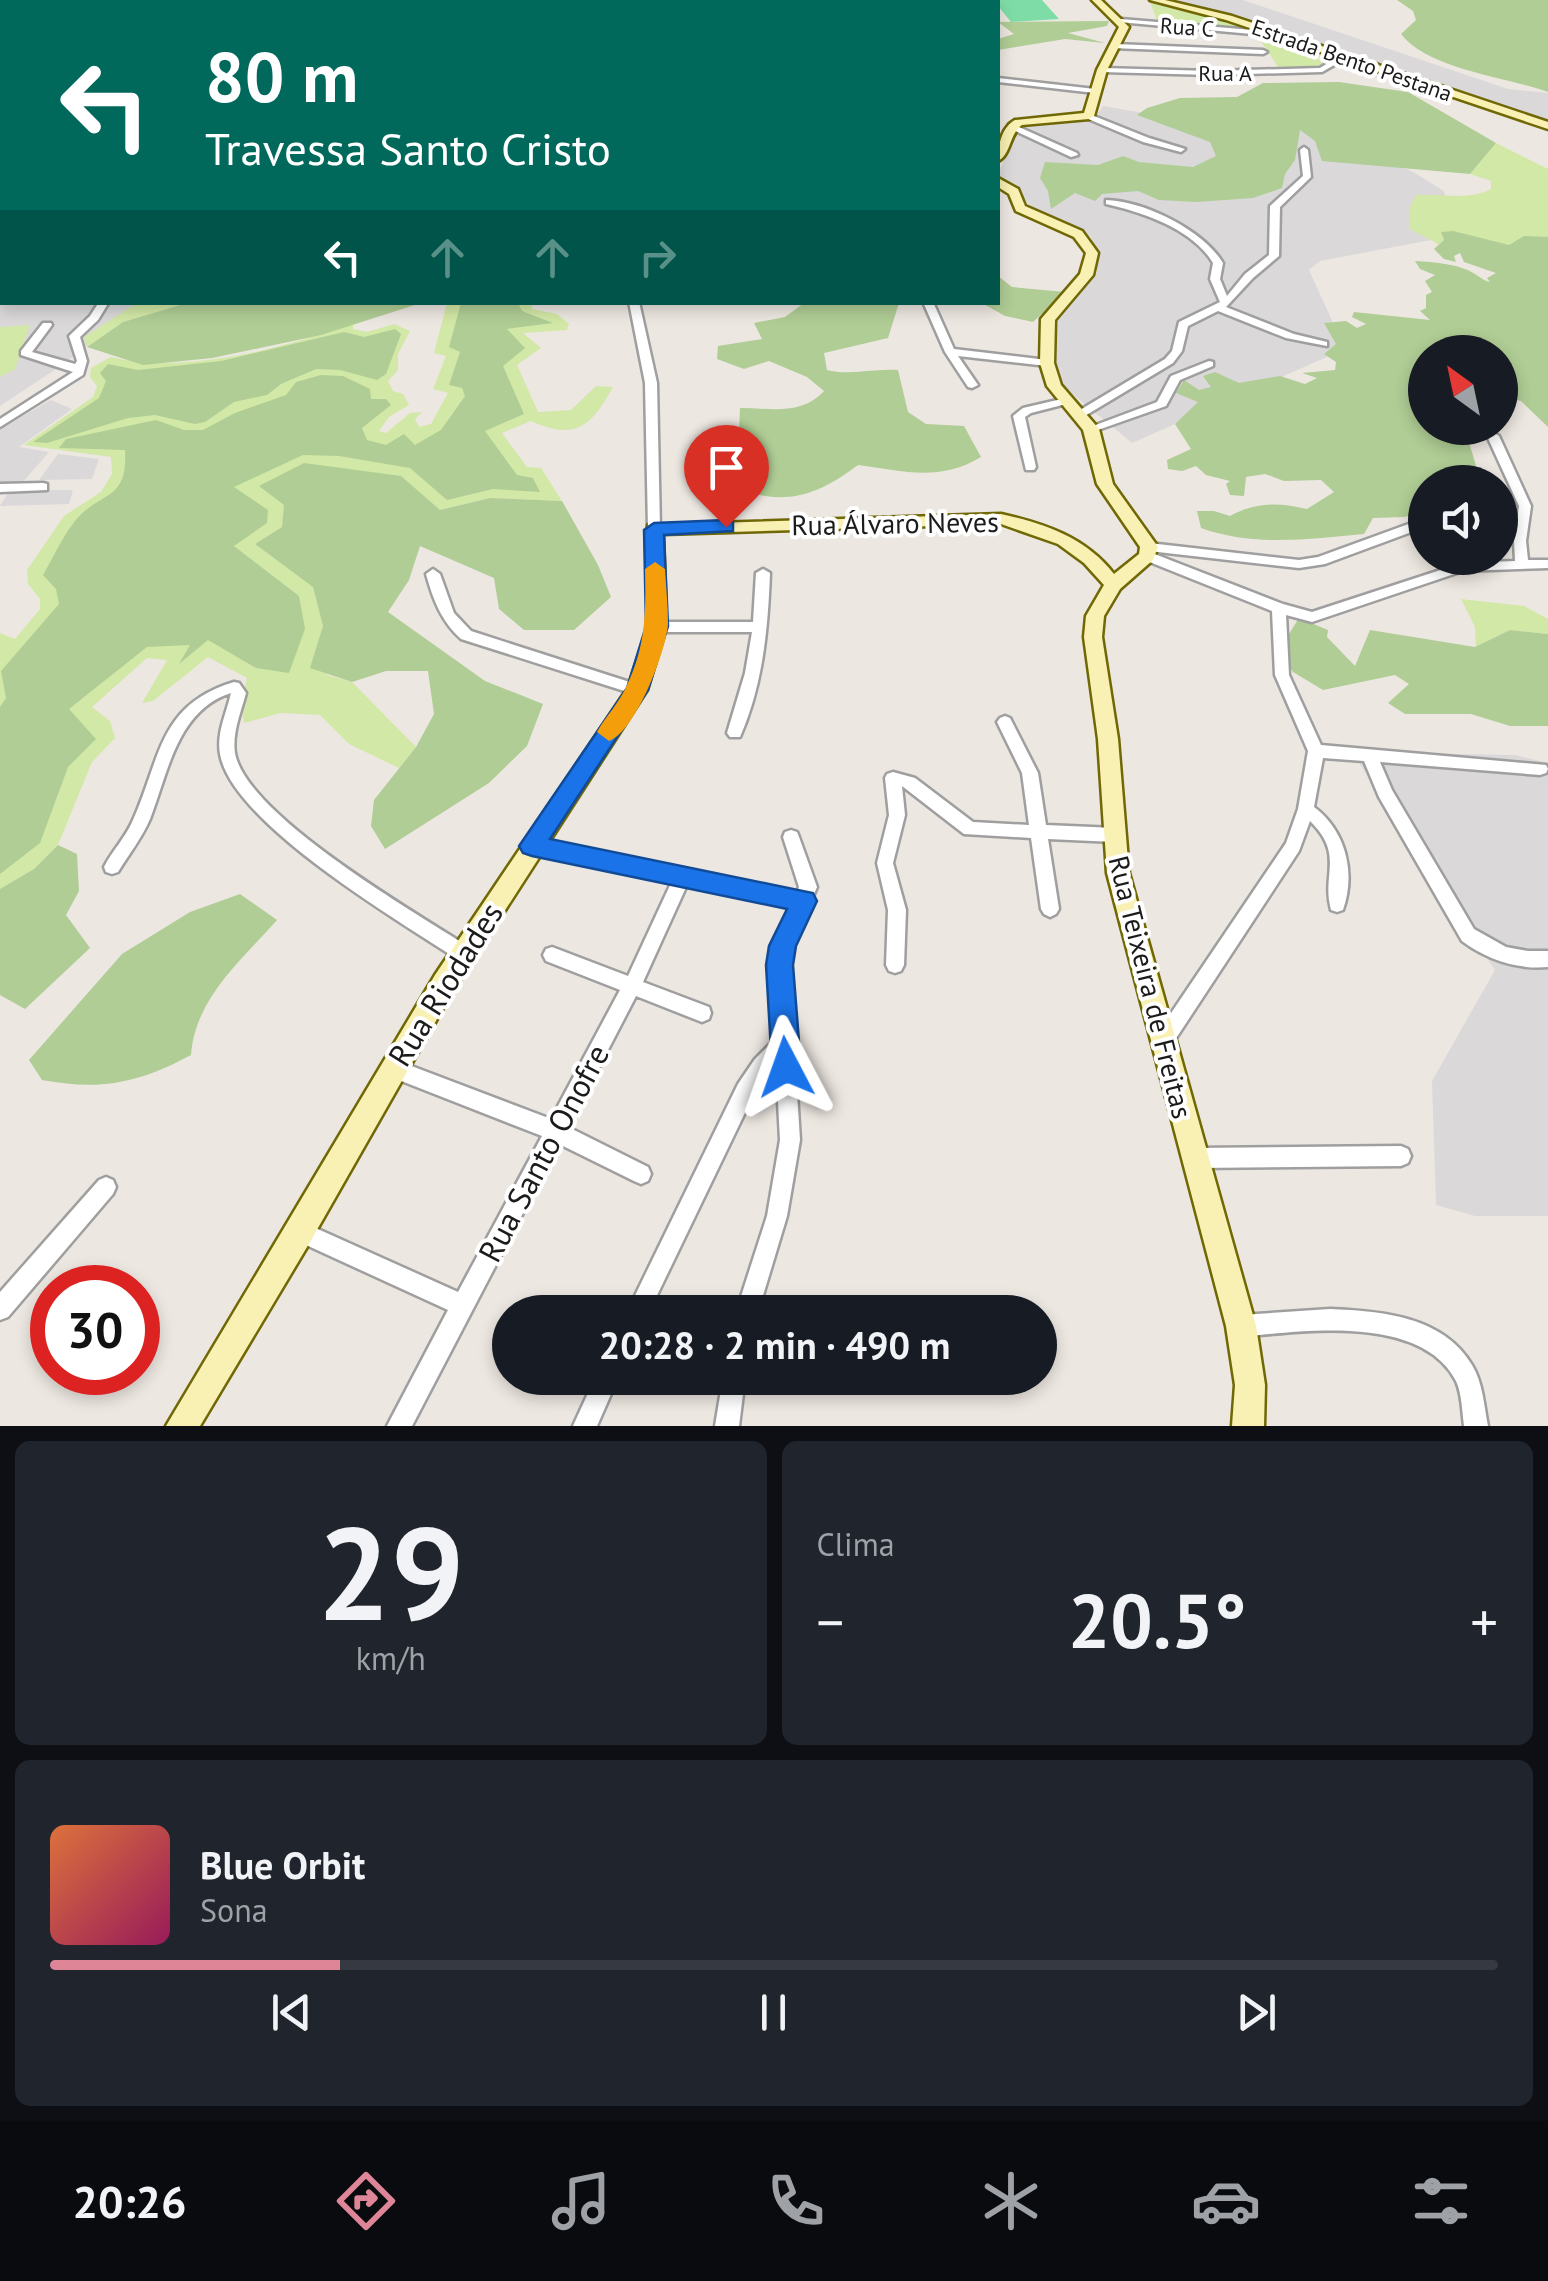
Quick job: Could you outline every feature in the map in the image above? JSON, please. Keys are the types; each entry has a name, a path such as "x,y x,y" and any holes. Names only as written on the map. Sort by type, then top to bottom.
{"street":[{"path":"1089,116 1102,70 1124,27 1096,0"},
{"name":"Estrada Bento Pestana","path":"1154,0 1344,56 1548,126"},
{"name":"Rua C","path":"1121,22 1257,30"},
{"path":"1257,30 1274,72"},
{"path":"1115,46 1263,52"},
{"name":"Rua A","path":"1102,70 1322,70 1344,56"},
{"path":"1000,80 1095,91"},
{"path":"1000,124 1089,116 1146,140 1181,149"},
{"path":"1016,124 1074,155"},
{"path":"1000,154 1016,124"},
{"path":"1079,415 1169,361 1177,352 1183,324 1222,305 1274,256 1275,206 1306,177 1304,150"},
{"path":"1000,183 1014,192 1020,208 1078,234 1092,254 1086,275 1048,319 1047,362 1054,386 1079,415 1105,484 1148,551 1279,608 1312,617 1462,567 1548,564"},
{"path":"1109,202 1148,210 1212,250 1218,263 1215,281 1222,305 1290,336 1323,344"},
{"path":"0,424 73,380 82,361 74,336 102,305"},
{"path":"635,305 652,383 654,530"},
{"path":"929,305 950,352 972,385"},
{"path":"47,325 25,353 79,370"},
{"path":"950,352 1047,362"},
{"path":"1030,468 1019,416 1027,410 1079,415 1156,408 1165,400 1175,378 1209,364"},
{"path":"1497,445 1525,506 1520,541 1522,564"},
{"path":"0,488 43,487"},
{"name":"Rua Álvaro Neves","path":"654,530 1001,519 1040,528 1076,544 1113,584"},
{"path":"1148,551 1299,564 1320,561 1408,528"},
{"name":"Rua Riodades","path":"182,1426 463,953 637,690 657,626 654,530"},
{"name":"Rua Teixeira de Freitas","path":"1148,551 1113,584 1094,616 1092,637 1108,739 1118,873 1240,1326 1250,1385 1248,1426"},
{"path":"735,733 756,670 763,573"},
{"path":"433,574 448,616 466,635 637,690"},
{"path":"1164,1040 1293,846 1306,809 1316,751 1282,675 1279,608"},
{"path":"657,626 762,626"},
{"path":"112,867 139,826 174,734 196,706 214,693 234,687 239,693 229,730 230,762 264,808 302,845 463,953"},
{"path":"1004,722 1030,774 1050,909"},
{"path":"1316,751 1540,769"},
{"path":"1370,756 1385,792 1468,935 1477,943 1506,954 1537,961 1548,959"},
{"path":"896,965 897,910 885,863 896,815 893,778 900,776 970,829 1115,835"},
{"path":"1306,809 1327,825 1337,844 1337,906"},
{"path":"751,1295 777,1216 790,1140 780,965 783,946 808,887 791,838"},
{"path":"532,846 804,901"},
{"name":"Rua Santo Onofre","path":"399,1426 633,984 682,877"},
{"path":"552,955 702,1013"},
{"path":"646,1295 746,1091 762,1065 784,1042"},
{"path":"393,1068 553,1130 641,1174"},
{"path":"1195,1158 1402,1156"},
{"path":"0,1309 106,1187"},
{"path":"300,1232 464,1306"},
{"path":"1240,1326 1315,1318 1412,1330 1444,1347 1456,1359 1470,1387 1476,1426"},
{"path":"585,1426 599,1395"},
{"path":"727,1426 732,1395"}],"shaded area":[{"path":"1164,0 1243,0 1508,89 1548,93 1548,121 1218,12"},
{"path":"1103,106 1167,117 1268,112 1413,172 1444,191 1448,210 1431,240 1320,261 1309,270 1345,349 1132,443 1064,387 1055,372 1056,316 1074,292 1097,272 1091,237 1040,214 1000,178 1017,124 1097,115"},
{"path":"0,305 137,305 65,363 0,406"},
{"path":"51,400 72,409 19,447 49,452 22,483 0,483 0,429"},
{"path":"58,454 99,459 92,479 39,480"},
{"path":"10,490 73,490 69,504 0,506"},
{"path":"1352,752 1515,755 1548,763 1548,1216 1475,1216 1436,1205 1432,1081 1495,970"}],"green space":[{"path":"1000,0 1042,0 1059,19 1011,22 1000,9"},
{"path":"1397,0 1548,0 1548,92 1430,56 1401,34 1416,20 1413,11"},
{"path":"1150,2 1255,29 1158,23"},
{"path":"1109,21 1107,26 1068,33 1105,43 1065,39 1000,50 1000,38 1014,34 1000,22"},
{"path":"1267,32 1338,58 1319,69 1280,70 1257,35"},
{"path":"1339,82 1408,92 1496,143 1470,174 1322,161 1315,141 1300,130 1295,160 1285,174 1282,188 1253,198 1159,200 1138,191 1102,194 1095,201 1075,193 1051,209 1048,191 1040,178 1045,162 1098,165 1123,156 1139,162 1193,167 1216,156 1210,142 1137,115 1147,108 1180,98 1237,97 1263,83"},
{"path":"1496,143 1548,169 1548,237 1524,237 1509,245 1442,232 1444,240 1440,245 1410,229 1410,207 1416,195 1465,196 1491,189 1491,181 1470,174"},
{"path":"1453,231 1509,245 1524,236 1548,237 1548,427 1518,400 1518,335 1408,335 1408,445 1470,445 1475,465 1408,465 1408,516 1373,518 1364,534 1261,540 1201,528 1197,511 1230,516 1267,505 1307,509 1334,492 1321,480 1284,481 1265,474 1246,477 1244,496 1230,495 1226,484 1230,481 1206,475 1196,466 1182,471 1168,469 1167,460 1191,449 1175,424 1198,402 1176,393 1184,380 1199,390 1211,387 1203,376 1215,372 1239,383 1280,376 1305,384 1317,378 1302,373 1335,370 1336,362 1324,354 1336,344 1324,323 1346,321 1357,328 1366,324 1352,317 1354,312 1430,320 1420,311 1426,308 1426,295 1432,292 1425,281 1435,275 1420,269 1415,261 1454,266 1490,282 1487,278 1496,273 1464,262 1460,253 1454,256 1456,262 1444,259 1434,249 1444,240 1441,232"},
{"path":"1000,278 1012,287 1065,292 1033,322 1005,316 986,305 1000,305"},
{"path":"134,305 180,305 123,322 87,347 84,337"},
{"path":"180,305 415,305 321,335 212,358 143,365 87,347 123,322"},
{"path":"446,305 531,305 532,309 557,314 569,324 567,330 523,333 541,348 517,365 538,412 571,410 596,386 613,387 597,412 580,427 559,430 531,421 502,433 527,467 541,468 562,501 490,498 440,510 420,495 260,486 285,504 282,527 255,544 313,586 323,626 327,675 352,682 416,747 399,768 349,744 320,715 281,713 244,723 241,707 247,678 208,657 153,701 142,703 167,660 147,658 92,707 110,721 115,738 92,762 58,845 34,869 0,889 0,633 15,639 40,609 40,599 28,584 27,570 64,516 101,492 112,474 111,457 24,445 93,397 97,386 90,377 91,368 111,357 139,362 201,361 265,350 353,322 353,329 367,332 394,324 410,331 398,354 398,370 388,381 409,405 389,417 379,431 386,433 410,413 422,412 415,419 419,427 431,424 448,393 433,389 446,356 434,353"},
{"path":"460,305 519,305 522,311 553,323 507,329 525,348 503,366 524,414 485,431 517,475 533,478 540,492 493,489 447,500 410,468 339,456 303,455 234,487 268,510 267,523 234,546 299,596 305,629 289,673 256,668 208,640 179,664 190,645 147,647 69,709 96,739 68,767 40,843 0,874 0,707 6,698 1,671 59,604 56,589 43,575 66,534 84,511 117,488 125,467 125,450 59,448 66,439 156,420 184,430 203,430 235,413 286,395 296,382 321,375 343,376 370,389 371,399 386,399 391,405 362,428 367,440 386,445 404,434 415,445 441,430 465,396 462,388 449,385 460,352 449,347"},
{"path":"801,305 898,305 888,338 824,353 827,370 898,370 908,412 926,424 964,426 981,457 936,472 858,465 820,489 785,497 749,492 708,476 702,450 739,431 740,408 795,407 824,391 807,377 769,361 744,369 717,359 718,346 762,339 754,323 785,317"},
{"path":"30,325 15,369 0,377 0,327"},
{"path":"395,329 401,334 386,374 377,380 340,370 316,369 281,384 267,395 234,402 205,422 195,424 155,415 128,418 47,443 33,442 99,398 106,381 100,373 108,364 138,370 221,361 344,332 364,337"},
{"path":"304,463 401,476 440,510 490,498 562,501 611,597 574,630 524,630 499,609 494,578 420,546 409,580 388,612 485,681 543,704 527,746 489,783 385,849 371,826 374,800 416,747 434,714 428,671 386,671 352,682 310,668 323,626 313,587 255,544 282,527 284,505 259,486"},
{"path":"1461,599 1524,606 1548,619 1548,634 1510,630 1476,647 1475,627"},
{"path":"1299,618 1328,630 1327,637 1355,666 1370,630 1475,647 1510,630 1548,634 1548,726 1510,726 1471,714 1405,714 1388,703 1409,684 1395,675 1323,690 1293,672 1284,658 1289,634"},
{"path":"58,845 77,854 79,891 66,915 90,948 25,1009 0,995 0,889 34,869"},
{"path":"240,894 277,920 211,998 194,1034 191,1055 119,1082 83,1085 42,1080 29,1060 122,954 190,912"}],"slow traffic":[{"path":"609,732 637,690 652,649 657,626 655,569"}],"route":[{"path":"726,527 654,530 657,626 637,690 532,846 804,901 790,927 780,965 786,1067"}]}
